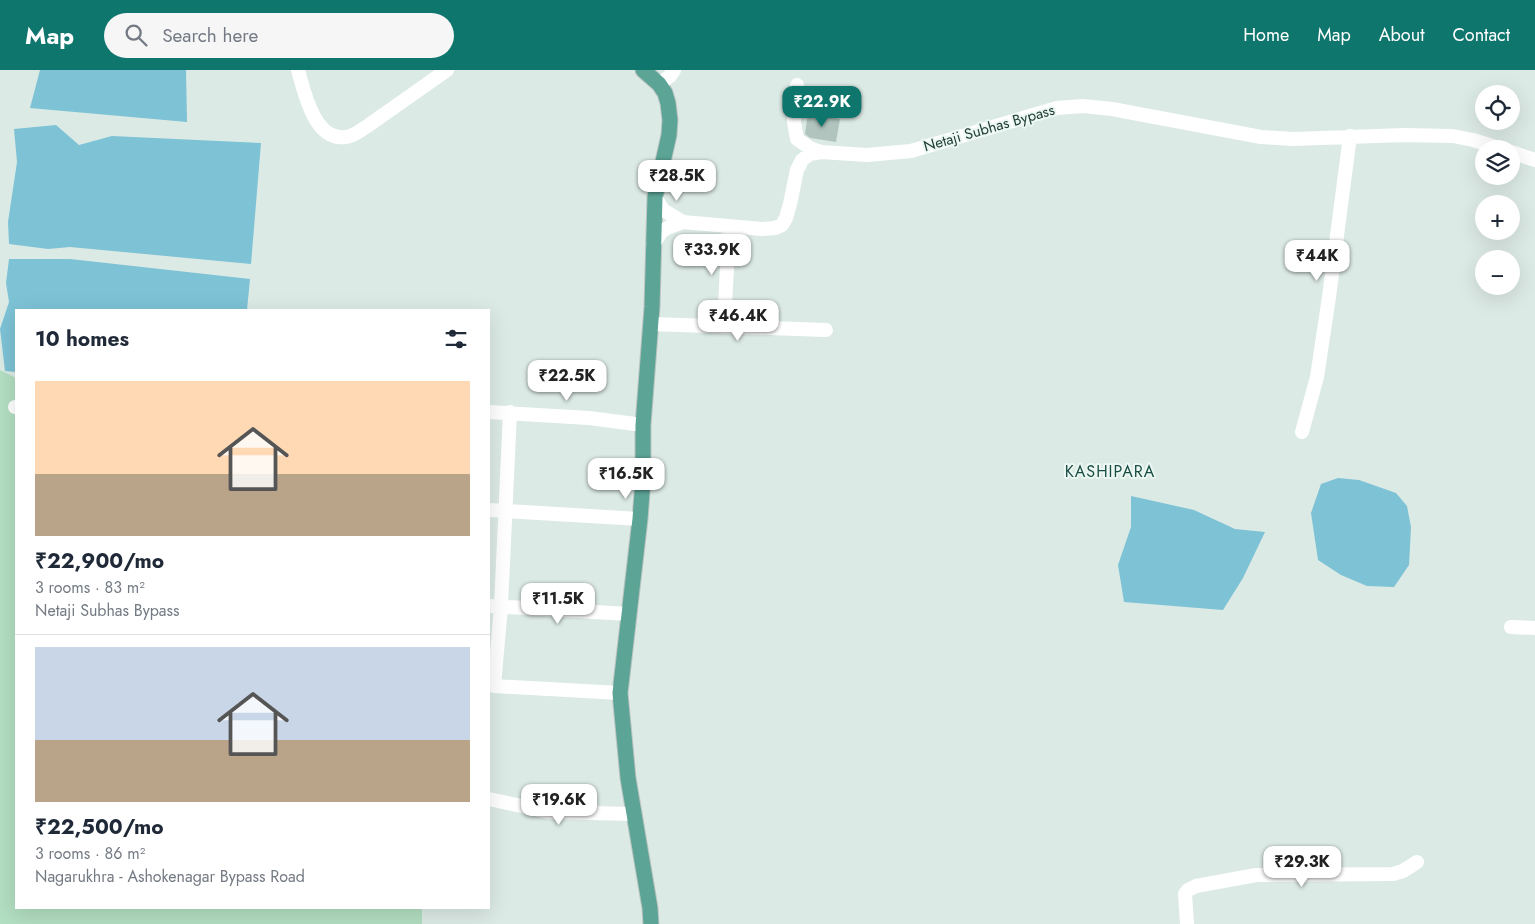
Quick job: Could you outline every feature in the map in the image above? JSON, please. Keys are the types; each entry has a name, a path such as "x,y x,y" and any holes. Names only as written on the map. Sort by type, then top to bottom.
{"main road":[{"path":"643,70 659,84 668,103 670,120 669,135 655,197 651,324 643,425 640,519 620,693 628,778 650,908 651,924"}],"street":[{"path":"298,70 311,112 317,123 336,137 345,138 354,135 366,127 447,70"},
{"path":"659,84 670,76 674,70"},
{"path":"797,85 794,122 797,139 810,148 821,152"},
{"name":"Netaji Subhas Bypass","path":"821,152 868,155 910,151 1039,112 1056,108 1083,106 1112,109 1261,137 1453,136 1475,141"},
{"path":"1302,432 1318,368 1350,136"},
{"path":"653,245 661,232 683,222 762,230 782,225 786,218 797,170 802,160 810,154 821,152"},
{"path":"1520,155 1535,160"},
{"path":"655,197 663,210 683,222"},
{"path":"724,327 729,226"},
{"path":"651,324 826,330"},
{"path":"490,412 589,418 643,425"},
{"path":"510,412 505,511 495,606 494,686 620,693"},
{"path":"490,510 640,519"},
{"path":"495,606 629,614"},
{"path":"1511,627 1535,628"},
{"path":"490,800 548,812 634,814"},
{"path":"1187,924 1185,894 1196,886 1256,875 1393,874 1403,871 1417,862"}],"green space":[{"path":"0,370 15,378 15,909 422,909 422,924 0,924"}],"water":[{"path":"40,70 186,70 187,122 30,108"},
{"path":"56,125 79,145 112,136 261,143 251,264 70,247 48,249 9,244 8,222 17,162 14,129"},
{"path":"9,259 70,259 250,279 247,309 15,309 15,372 5,371 0,329 9,302 6,283"},
{"path":"1338,478 1359,480 1396,493 1407,506 1411,527 1409,565 1394,587 1367,586 1341,575 1318,560 1311,513 1321,484"},
{"path":"1131,496 1194,510 1235,529 1265,532 1243,578 1223,610 1124,602 1118,565 1131,527"}],"building":[{"path":"808,113 840,119 836,142 810,138 805,134"}],"district":[{"name":"KASHIPARA","path":"1110,471"}]}
